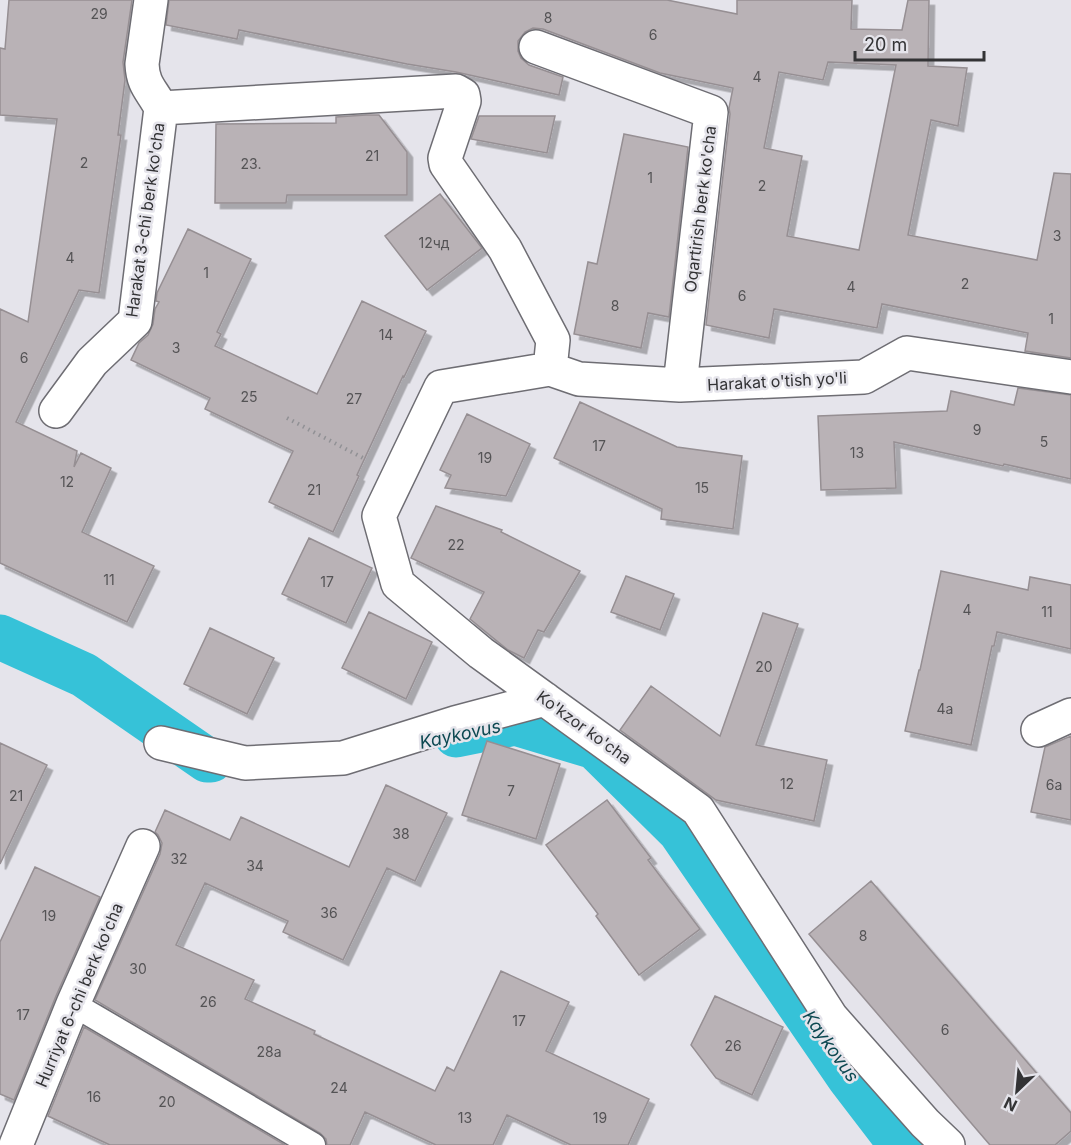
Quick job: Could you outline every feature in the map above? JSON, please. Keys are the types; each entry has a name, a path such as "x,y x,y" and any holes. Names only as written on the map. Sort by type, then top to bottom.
{"street":[{"path":"151,0 142,64 144,81 161,108 456,91 463,95 464,101 445,158 446,164 505,249 553,340 550,369"},
{"name":"Oqartirish berk ko'cha","path":"536,48 711,112 680,385"},
{"name":"Harakat 3-chi berk ko'cha","path":"56,411 92,362 135,321 161,108"},
{"name":"Harakat o'tish yo'li","path":"550,369 579,379 680,385 864,377 907,353 1071,377"},
{"name":"Ko'kzor ko'cha","path":"550,369 441,387 379,516 398,584 481,653 698,810 831,1017 925,1124 948,1145"},
{"path":"161,743 245,763 343,758 455,723 545,699"},
{"path":"1038,730 1071,715"},
{"name":"Hurriyat 6-chi berk ko'cha","path":"16,1145 73,1004 143,846"}],"lane":[{"path":"73,1004 313,1145"}],"path":[{"path":"287,418 398,477"}],"building":[{"path":"9,0 132,0 123,62 125,80 118,135 121,135 99,293 79,290 16,422 77,451 74,467 81,453 111,468 82,532 154,566 127,622 0,563 0,309 28,322 57,119 0,115 0,48 5,49"},
{"path":"169,0 667,0 737,14 737,0 852,0 851,29 902,30 908,0 929,0 928,66 967,68 958,126 931,120 908,235 1037,260 1054,173 1071,174 1071,358 1025,351 1028,333 882,304 877,328 774,309 769,338 706,325 733,88 660,73 543,29 533,28 525,32 518,41 518,51 521,58 529,65 563,77 559,95 456,72 239,30 237,39 166,25","holes":["828,62 896,65 859,250 787,236 802,156 764,148 779,72 823,80"]},
{"path":"379,115 407,152 407,195 287,195 286,203 215,203 216,124 336,123 336,117"},
{"path":"479,116 555,116 547,153 471,139"},
{"path":"624,134 688,147 669,317 648,313 641,348 574,334 588,262 597,264"},
{"path":"440,194 482,248 427,290 385,236"},
{"path":"188,229 251,259 217,332 221,334 215,346 317,394 362,301 426,331 357,475 359,476 333,532 269,502 293,451 205,409 210,398 131,360 139,343 148,335 153,324 155,309 159,302 156,301 157,293"},
{"path":"1018,388 1071,395 1071,479 894,442 896,488 821,490 818,416 947,411 951,391 1014,405"},
{"path":"580,402 677,447 742,456 733,529 661,519 662,509 554,458"},
{"path":"467,414 530,444 506,496 445,488 451,475 440,470"},
{"path":"436,506 502,530 501,532 580,571 544,632 538,630 524,658 508,650 470,619 484,592 411,558"},
{"path":"309,538 372,568 346,623 282,594"},
{"path":"941,571 1028,590 1030,577 1071,585 1071,649 997,632 971,745 905,731"},
{"path":"626,576 674,594 660,630 611,612"},
{"path":"369,612 432,642 406,699 342,668"},
{"path":"763,613 798,624 756,745 827,760 814,821 716,800 620,730 651,686 720,736"},
{"path":"210,628 274,658 247,714 184,684"},
{"path":"1071,736 1071,820 1031,812 1045,747"},
{"path":"487,741 560,764 536,839 462,815"},
{"path":"0,743 47,765 0,864"},
{"path":"386,785 447,813 415,881 387,868 343,960 283,932 288,921 205,883 176,945 254,980 245,999 435,1091 447,1067 454,1071 501,971 569,1002 546,1051 649,1099 628,1145 571,1145 507,1115 493,1145 436,1145 365,1112 350,1145 327,1145 326,1139 320,1133 95,1000 160,854 162,843 155,832 165,810 230,840 241,817 349,867"},
{"path":"607,800 651,858 648,860 700,929 639,975 596,916 598,914 546,845"},
{"path":"35,867 100,897 56,996 14,1100 0,1094 0,942"},
{"path":"871,881 1071,1113 1071,1131 1055,1145 990,1145 809,934"},
{"path":"715,996 783,1027 752,1095 716,1078 691,1045"},
{"path":"84,1027 285,1145 110,1145 48,1116"}],"waterway":[{"name":"Kaykovus","path":"0,637 84,675 207,760 211,760"},
{"name":"Kaykovus","path":"456,735 515,723 595,747 680,831 849,1077 901,1145"}]}
